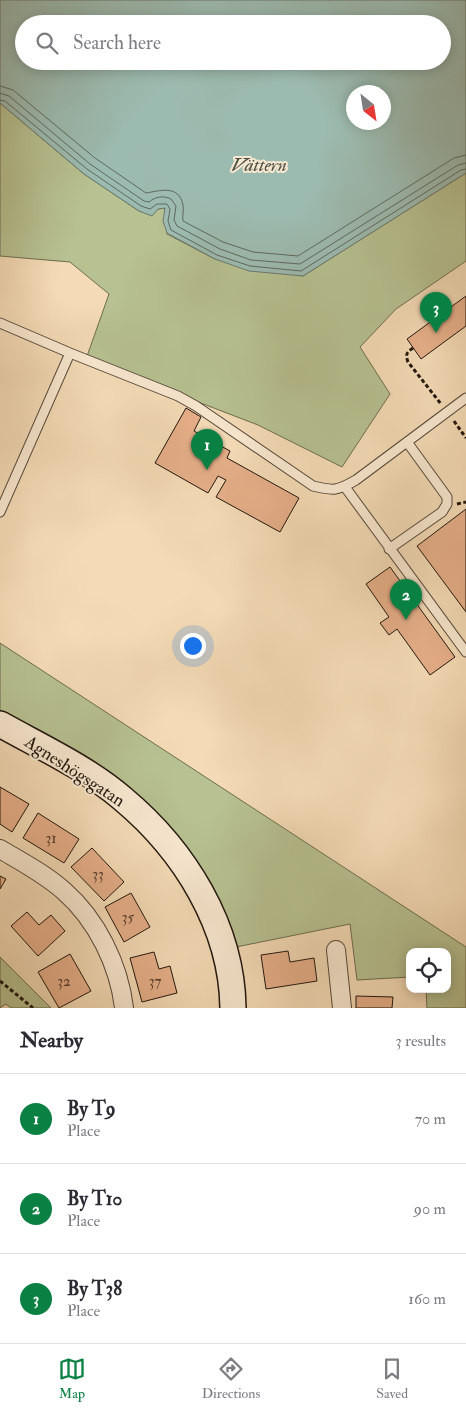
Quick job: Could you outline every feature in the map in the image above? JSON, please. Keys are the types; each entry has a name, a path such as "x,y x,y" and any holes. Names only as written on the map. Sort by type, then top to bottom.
{"street":[{"name":"Agneshögsgatan","path":"0,724 74,766 122,798 148,823 177,856 203,897 222,941 230,977 233,1008"},
{"path":"0,849 48,878 65,892 89,919 114,965 124,1008"},
{"path":"336,950 342,1008"}],"lane":[{"path":"0,323 178,396 196,406 313,486 332,490 345,487 356,480 466,398"},
{"path":"0,512 70,353"},
{"path":"389,549 442,512 447,504 447,497 407,442"},
{"path":"345,487 466,652"}],"path":[{"path":"413,348 407,352 408,362 466,438"},
{"path":"0,981 33,1008"}],"green space":[{"path":"0,103 84,174 139,211 152,215 158,209 165,208 167,234 215,259 303,276 466,173 466,261 396,309 360,347 390,394 342,467 258,425 86,359 109,294 70,262 0,256"},
{"path":"0,643 466,947 466,1008 427,1008 426,993 451,993 451,948 406,948 406,977 357,980 350,924 236,947 117,780 0,711"},
{"path":"0,957 51,1008 11,1008 6,1004 0,1008"}],"water":[{"name":"Vättern","path":"0,0 466,0 466,173 303,276 249,271 215,259 167,233 163,221 165,208 158,209 152,216 139,211 84,174 0,103"}],"building":[{"path":"466,296 466,326 421,359 407,339"},
{"path":"186,408 201,417 194,431 230,451 227,458 299,498 280,532 216,497 226,480 218,476 208,493 155,463"},
{"path":"466,509 466,612 417,546"},
{"path":"390,567 455,657 430,675 397,629 389,635 380,623 389,617 366,584"},
{"path":"0,787 29,804 12,832 0,824"},
{"path":"38,813 79,839 64,863 23,838"},
{"path":"92,848 124,882 104,901 71,867"},
{"path":"0,876 6,879 0,889"},
{"path":"131,893 150,927 124,942 105,907"},
{"path":"27,912 39,925 51,915 65,931 38,956 11,926"},
{"path":"288,951 290,962 314,958 317,981 266,989 261,955"},
{"path":"154,952 159,969 170,966 177,993 142,1002 130,958"},
{"path":"70,954 91,991 59,1008 38,972"},
{"path":"356,996 393,997 392,1008 356,1008"}],"place":[{"name":"By T38","path":"436,333"},
{"name":"By T9","path":"207,470"},
{"name":"By T10","path":"406,620"}]}
